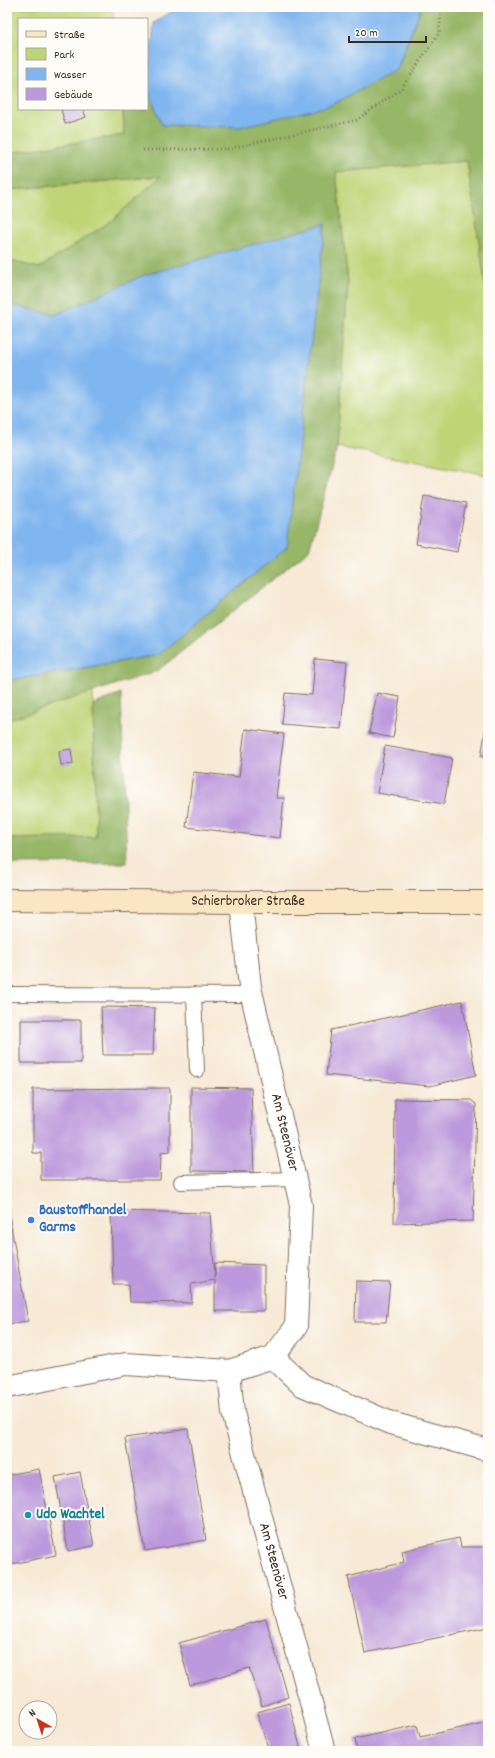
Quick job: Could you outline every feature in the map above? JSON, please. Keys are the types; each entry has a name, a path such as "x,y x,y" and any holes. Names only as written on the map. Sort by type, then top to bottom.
{"main road":[{"name":"Schierbroker Straße","path":"7,900 488,902"}],"street":[{"name":"Am Steenöver","path":"241,902 252,995 301,1205 296,1327 273,1357"},
{"path":"7,1387 126,1364 229,1371 273,1357 302,1385 391,1423 488,1450"},
{"name":"Am Steenöver","path":"229,1371 234,1413 324,1751"}],"lane":[{"path":"7,994 252,995"},
{"path":"194,994 197,1070"},
{"path":"182,1182 295,1179"}],"path":[{"path":"143,150 227,149 357,120 401,89 439,33 442,7"}],"green space":[{"path":"7,7 112,7 114,18 18,18 18,110 123,110 124,135 7,153"},
{"path":"421,7 488,7 488,303 467,161 336,172 348,282 337,447 309,550 157,671 7,720 7,681 158,655 325,225 144,275 55,316 7,304 7,260 39,268 111,221 161,176 7,190 7,153 124,135 123,110 148,110 148,90 162,125 397,69"},
{"path":"467,161 488,303 488,475 337,447 348,282 336,172"},
{"path":"161,176 111,221 39,268 7,260 7,190"},
{"path":"93,691 96,837 7,839 7,720"},
{"path":"121,693 127,863 7,864 7,839 96,837 93,705"}],"water":[{"path":"178,7 421,7 397,69 332,105 240,127 162,125 148,90 154,23"},
{"path":"325,224 287,547 158,655 7,681 7,304 55,315 144,275"}],"building":[{"path":"61,110 83,110 86,117 65,124"},
{"path":"424,496 466,503 457,552 416,544"},
{"path":"315,659 347,662 341,729 282,724 285,693 312,695"},
{"path":"377,693 400,697 393,738 369,733"},
{"path":"488,722 488,758 481,756"},
{"path":"245,729 284,734 276,798 284,798 280,838 186,827 193,772 239,777"},
{"path":"385,746 452,758 444,804 377,793"},
{"path":"71,749 73,764 61,765 59,751"},
{"path":"462,1001 476,1075 430,1086 326,1075 331,1030"},
{"path":"101,1007 155,1008 153,1055 103,1055"},
{"path":"21,1020 81,1020 81,1063 21,1063"},
{"path":"191,1087 251,1088 254,1172 191,1171"},
{"path":"170,1088 170,1152 161,1153 160,1180 41,1180 41,1153 33,1153 33,1089"},
{"path":"395,1099 471,1100 476,1104 473,1221 394,1223"},
{"path":"7,1204 28,1321 7,1324"},
{"path":"111,1211 210,1213 215,1278 215,1263 264,1265 264,1311 215,1311 215,1280 191,1284 192,1303 130,1302 129,1284 113,1284"},
{"path":"356,1281 390,1282 386,1322 355,1322"},
{"path":"188,1429 206,1540 145,1551 125,1438"},
{"name":"Udo Wachtel","path":"39,1469 56,1555 7,1565 7,1475"},
{"path":"80,1472 94,1546 68,1551 55,1477"},
{"path":"459,1538 461,1547 484,1547 488,1565 488,1627 365,1653 348,1577 404,1562 402,1551"},
{"path":"266,1619 288,1697 262,1706 249,1668 190,1685 179,1643"},
{"path":"289,1703 300,1747 285,1751 269,1751 257,1712"},
{"path":"488,1722 488,1751 357,1751 355,1739 417,1725 420,1737"}],"place":[{"name":"Baustoffhandel Garms","path":"31,1220"},
{"name":"Udo Wachtel","path":"28,1515"}]}
